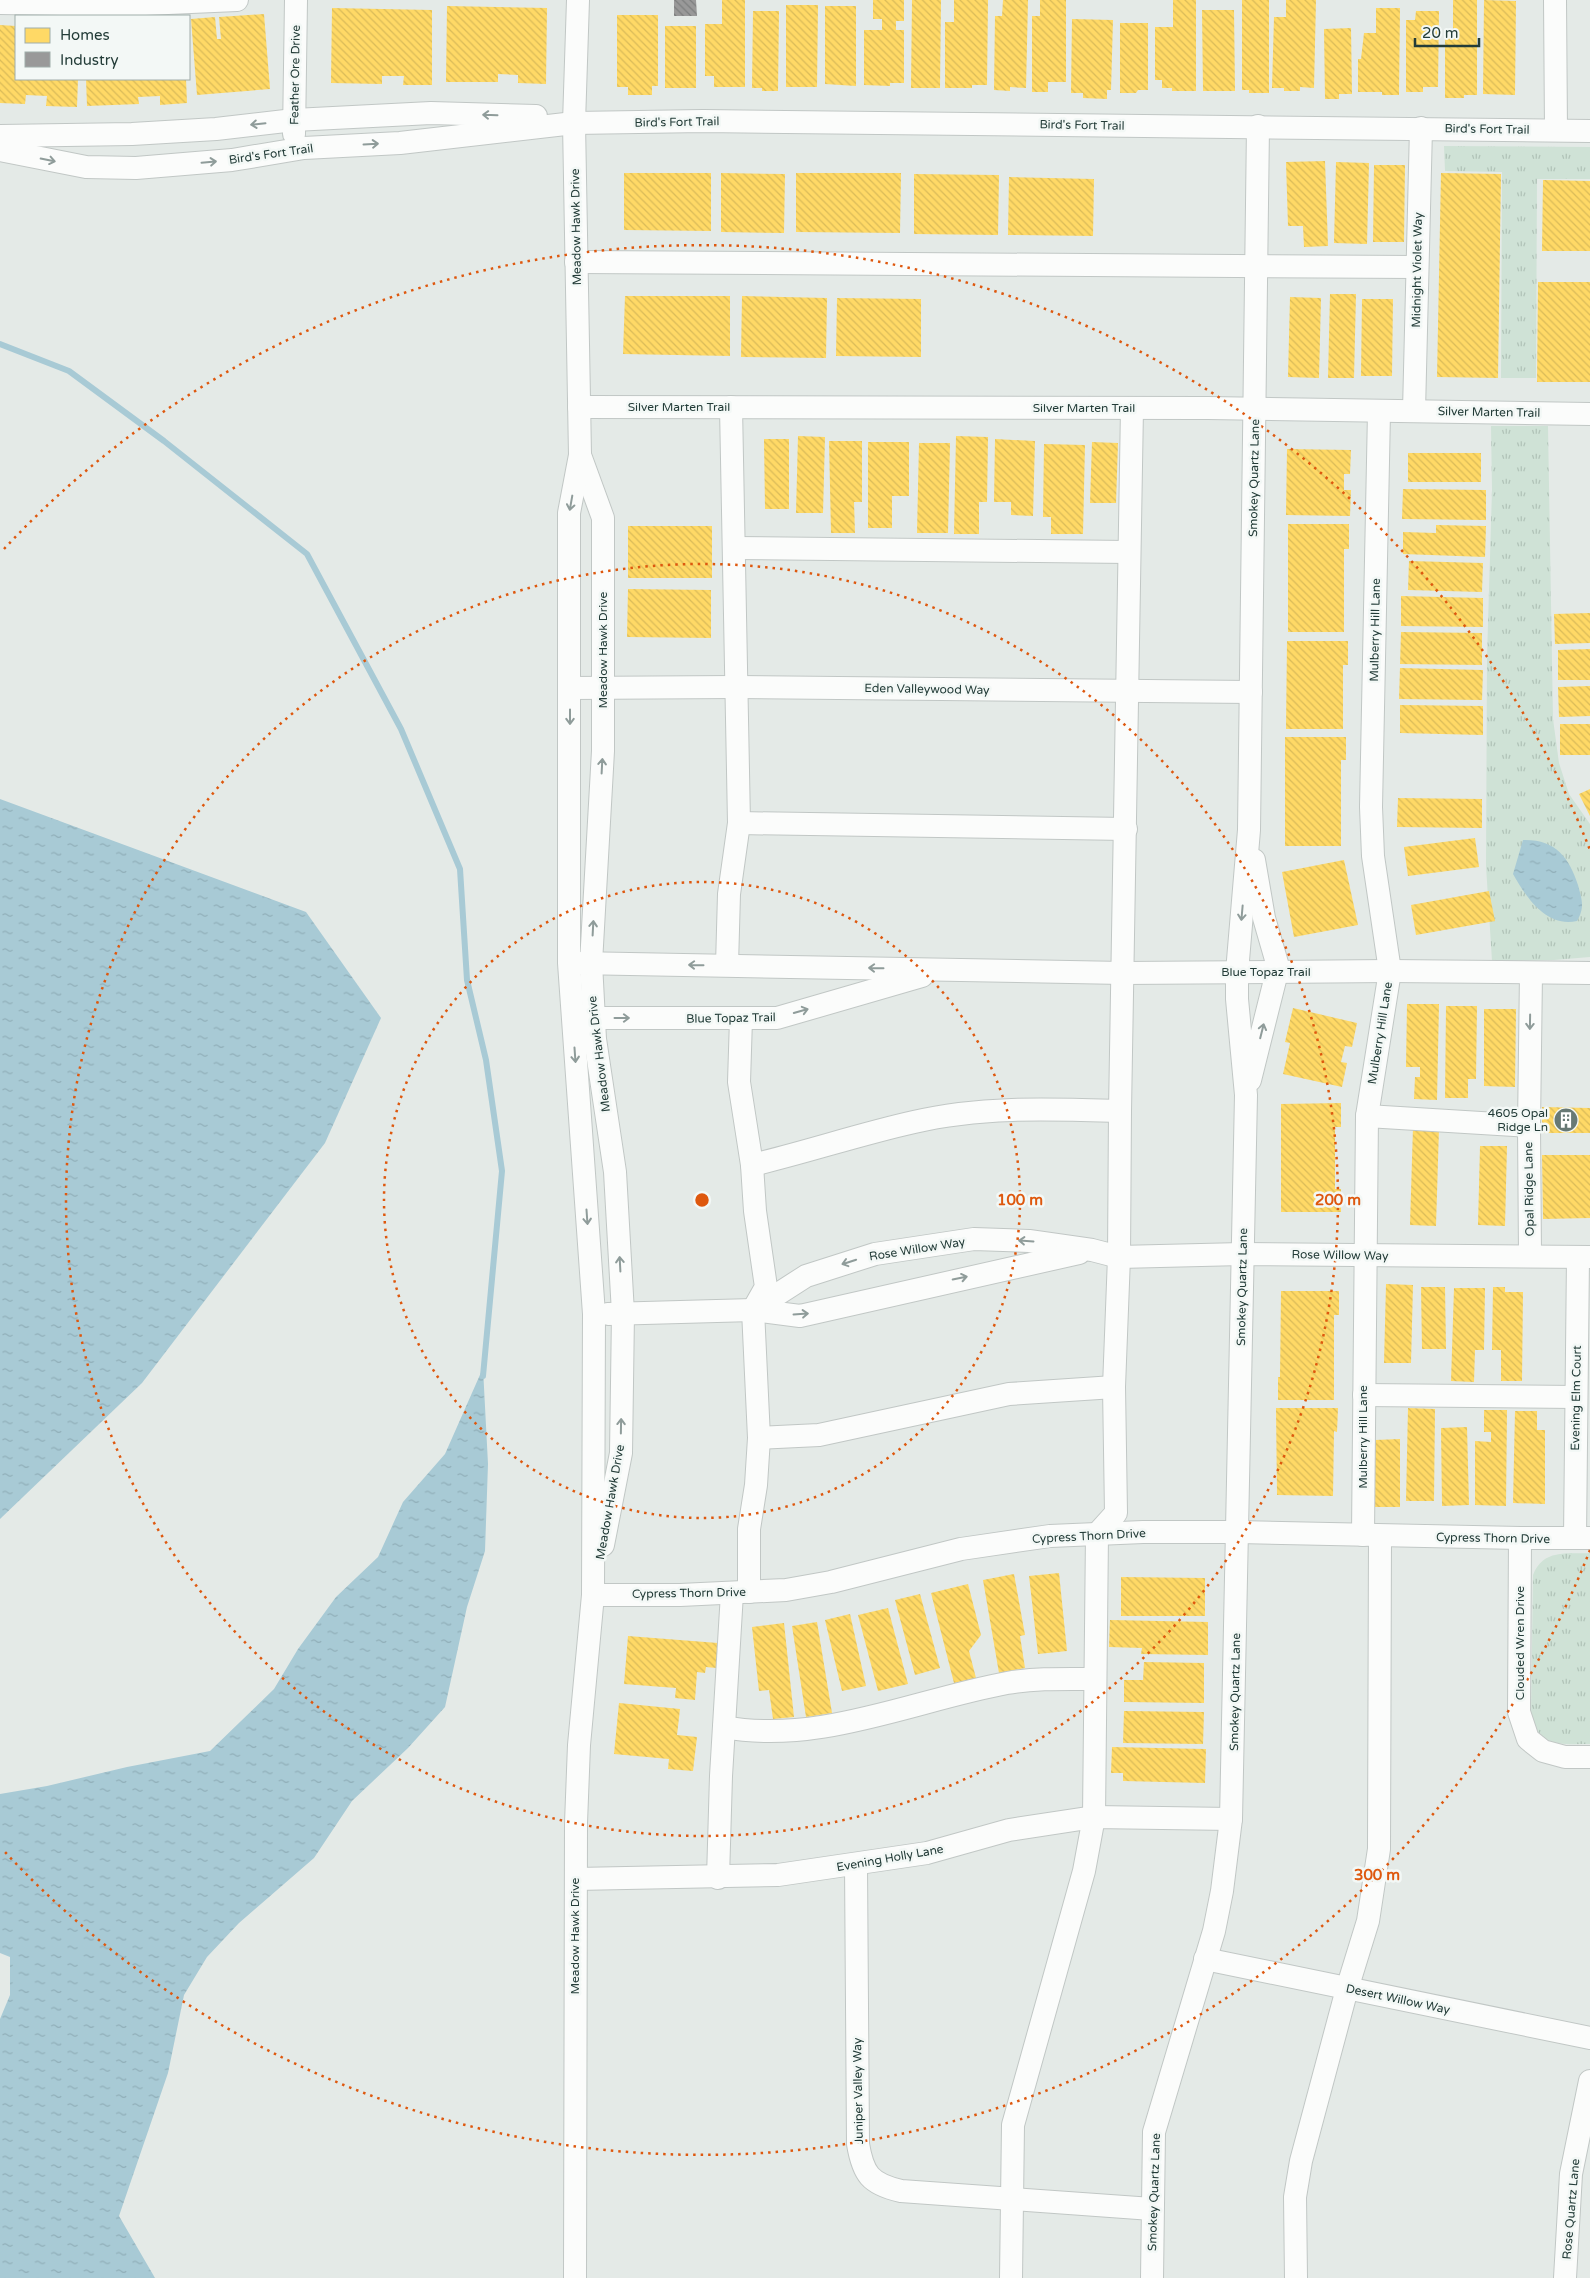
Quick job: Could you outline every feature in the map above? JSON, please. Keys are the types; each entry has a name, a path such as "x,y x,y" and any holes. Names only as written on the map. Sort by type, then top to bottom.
{"street":[{"path":"0,3 122,5 156,2 237,0"},
{"name":"Feather Ore Drive","path":"293,150 296,0"},
{"name":"Meadow Hawk Drive","path":"575,2278 576,1879 579,1745 593,1595 594,1314 570,688 569,514 580,455 574,123 578,0"},
{"path":"1555,0 1556,130"},
{"name":"Bird's Fort Trail","path":"0,136 132,134 216,129 294,120 431,113 532,116 574,123"},
{"name":"Bird's Fort Trail","path":"0,150 86,167 136,168 232,160 293,150 400,143 574,123 703,121 1590,131"},
{"name":"Smokey Quartz Lane","path":"1152,2278 1154,2132 1205,1959 1222,1891 1231,1819 1246,1095 1237,999 1237,972 1249,830 1258,126"},
{"name":"Midnight Violet Way","path":"1414,411 1421,128"},
{"path":"576,262 1417,267"},
{"name":"Silver Marten Trail","path":"579,407 1255,408 1379,412 1590,414"},
{"path":"728,965 729,894 739,823 731,407"},
{"path":"1011,2278 1013,2126 1084,1871 1094,1817 1097,1534 1116,1513 1114,1387 1119,1257 1132,408"},
{"name":"Mulberry Hill Lane","path":"1296,2278 1295,2197 1301,2161 1347,1989 1368,1921 1379,1849 1371,1535 1364,1395 1366,1116 1390,971 1373,856 1371,807 1379,412"},
{"name":"Meadow Hawk Drive","path":"580,455 603,518 603,751 580,963"},
{"path":"734,548 1130,552"},
{"name":"Eden Valleywood Way","path":"570,688 736,687 1251,692"},
{"path":"739,823 1126,829"},
{"name":"Smokey Quartz Lane","path":"1246,1095 1278,972 1264,918 1249,830"},
{"name":"Blue Topaz Trail","path":"580,963 1123,973 1390,971 1590,974"},
{"name":"Blue Topaz Trail","path":"583,1019 777,1018 942,970"},
{"name":"Opal Ridge Lane","path":"1530,1255 1531,973"},
{"name":"Meadow Hawk Drive","path":"583,1019 615,1172 623,1314 621,1454 593,1595"},
{"path":"718,1878 724,1727 756,1485 759,1438 753,1310 766,1287 755,1211 752,1165 739,1082 742,1019"},
{"path":"752,1165 916,1121 976,1113 1035,1110 1120,1111"},
{"path":"1366,1116 1529,1126"},
{"name":"Rose Willow Way","path":"753,1310 806,1276 875,1254 974,1239 1028,1240 1092,1250 1119,1257 1242,1254 1366,1256 1530,1255 1584,1257"},
{"name":"Rose Willow Way","path":"594,1314 753,1310 800,1316 1092,1250"},
{"name":"Evening Elm Court","path":"1582,1538 1576,1397 1584,1257"},
{"path":"759,1438 819,1436 1010,1394 1114,1387"},
{"path":"1364,1395 1576,1397"},
{"name":"Cypress Thorn Drive","path":"593,1595 741,1593 786,1590 831,1582 961,1549 1050,1536 1238,1532 1582,1538"},
{"name":"Clouded Wren Drive","path":"1520,1538 1519,1712 1528,1739 1543,1751 1565,1757 1590,1757"},
{"path":"724,1727 751,1732 795,1731 843,1722 1008,1683 1048,1678 1094,1680"},
{"name":"Evening Holly Lane","path":"576,1879 778,1876 927,1853 1009,1830 1094,1817 1231,1819"},
{"name":"Juniper Valley Way","path":"856,1865 858,2144 861,2160 867,2174 876,2183 900,2191 1152,2209"},
{"name":"Desert Willow Way","path":"1205,1959 1590,2038"},
{"name":"Rose Quartz Lane","path":"1565,2278 1581,2174 1590,2081"}],"green space":[{"path":"1444,146 1590,147 1590,179 1537,179 1536,378 1501,378 1502,172 1445,171"},
{"path":"1491,426 1548,426 1553,719 1559,763 1569,794 1590,824 1590,957 1554,960 1492,961 1486,866 1487,657 1492,490"},
{"path":"1590,1553 1590,1744 1562,1744 1541,1735 1531,1718 1533,1575 1537,1567 1549,1557 1564,1554"}],"water":[{"path":"0,799 306,912 381,1018 325,1143 142,1383 0,1519"},
{"path":"1523,840 1534,840 1552,846 1565,858 1574,875 1582,899 1581,912 1577,921 1566,922 1556,920 1538,909 1524,892 1513,874"},
{"path":"483,1368 488,1464 485,1551 467,1607 445,1707 408,1748 352,1801 314,1858 239,1923 207,1957 184,1995 168,2073 119,2216 155,2278 0,2278 0,2019 10,1995 10,1957 0,1953 0,1794 47,1786 127,1767 210,1751 274,1689 298,1649 336,1597 378,1557 403,1502 445,1454"}],"building: Homes":[{"path":"722,0 745,0 745,87 714,87 714,76 705,76 705,24 722,24"},
{"path":"873,0 904,0 904,21 896,21 896,30 904,30 904,83 890,83 890,86 864,85 864,30 882,30 882,19 873,19"},
{"path":"912,0 941,0 940,88 911,88"},
{"path":"954,0 988,0 987,85 972,85 972,88 945,88 945,22 954,22"},
{"path":"1003,0 1028,0 1026,88 1010,87 1010,91 994,90 995,16 1002,16"},
{"path":"1040,0 1066,0 1066,82 1048,82 1048,92 1032,92 1032,16 1040,16"},
{"path":"1173,0 1196,0 1196,91 1172,91 1172,88 1162,88 1162,80 1155,80 1155,27 1173,27"},
{"path":"1242,0 1269,0 1269,93 1249,93 1249,90 1242,90"},
{"path":"1286,0 1316,0 1314,88 1300,87 1300,91 1284,91 1284,88 1272,88 1274,17 1286,17"},
{"path":"1453,0 1477,0 1477,95 1464,95 1464,98 1445,98 1445,31 1453,32"},
{"path":"1484,0 1516,1 1515,95 1483,94"},
{"path":"786,5 818,5 817,87 786,87"},
{"path":"447,6 547,8 546,84 518,83 518,75 498,74 498,82 446,82"},
{"path":"825,6 856,6 856,86 825,84"},
{"path":"332,8 432,10 432,85 403,85 404,76 382,76 382,84 331,83"},
{"path":"1376,8 1400,8 1399,95 1382,95 1382,92 1358,92 1358,59 1361,59 1364,33 1376,33"},
{"path":"1202,10 1234,10 1235,91 1203,91"},
{"path":"753,11 779,11 778,91 762,91 762,88 752,88"},
{"path":"1416,11 1439,11 1438,87 1423,87 1423,92 1406,92 1406,20 1415,20"},
{"path":"264,14 270,89 197,95 191,19 215,17 217,39 221,39 219,17"},
{"path":"617,15 658,15 658,86 652,86 652,95 628,95 628,87 617,87"},
{"path":"1072,19 1113,20 1111,90 1107,90 1107,99 1083,98 1083,93 1071,93"},
{"path":"1120,23 1148,23 1148,90 1138,90 1136,93 1120,93"},
{"path":"0,25 15,26 15,80 78,80 77,107 46,106 47,96 26,95 25,104 0,103"},
{"path":"665,26 696,26 696,88 665,88"},
{"path":"1351,28 1352,94 1339,94 1339,99 1325,99 1324,29"},
{"path":"86,80 186,80 187,103 160,105 160,96 138,97 139,104 87,106"},
{"path":"1325,161 1328,246 1304,247 1303,226 1288,226 1286,162"},
{"path":"1336,162 1369,163 1367,244 1334,243"},
{"path":"1374,165 1405,165 1404,242 1373,242"},
{"path":"624,173 711,173 711,231 624,230"},
{"path":"721,173 785,174 784,233 721,232"},
{"path":"796,173 901,173 900,233 796,232"},
{"path":"1441,173 1501,174 1498,378 1437,377"},
{"path":"914,174 999,175 998,235 914,234"},
{"path":"1009,177 1094,179 1093,236 1008,235"},
{"path":"1543,180 1590,181 1590,251 1542,251"},
{"path":"1538,282 1590,282 1590,382 1537,382"},
{"path":"1330,294 1356,294 1354,378 1328,378"},
{"path":"625,296 730,296 730,356 623,354"},
{"path":"742,296 827,298 826,358 741,357"},
{"path":"1290,297 1321,298 1319,378 1288,377"},
{"path":"837,298 921,299 921,357 836,356"},
{"path":"1362,299 1393,299 1392,376 1361,376"},
{"path":"798,436 825,437 823,513 796,513"},
{"path":"956,436 988,437 987,502 979,502 979,534 954,534"},
{"path":"764,439 789,439 789,509 765,509"},
{"path":"995,439 1035,441 1033,516 1011,515 1011,502 994,502"},
{"path":"829,441 862,441 862,502 854,502 855,533 831,533"},
{"path":"868,442 909,442 909,496 892,496 892,528 868,528"},
{"path":"1092,442 1118,443 1116,503 1090,503"},
{"path":"919,443 950,443 948,533 917,533"},
{"path":"1044,444 1085,445 1083,534 1051,534 1051,517 1043,517"},
{"path":"1287,449 1351,450 1350,474 1344,474 1344,490 1351,490 1350,516 1286,515"},
{"path":"1408,453 1481,453 1481,482 1408,482"},
{"path":"1403,489 1486,490 1486,520 1402,519"},
{"path":"1288,524 1349,524 1349,549 1344,549 1344,632 1288,632"},
{"path":"1436,525 1486,526 1485,557 1403,554 1403,532 1436,533"},
{"path":"628,526 712,526 712,578 628,578"},
{"path":"1409,561 1483,563 1482,592 1408,590"},
{"path":"628,589 711,590 711,638 627,637"},
{"path":"1401,596 1483,598 1483,627 1401,626"},
{"path":"1590,613 1590,643 1555,644 1554,614"},
{"path":"1401,632 1482,633 1482,665 1400,664"},
{"path":"1287,641 1348,641 1348,665 1343,665 1343,729 1286,729"},
{"path":"1590,649 1590,680 1558,680 1558,650"},
{"path":"1400,668 1483,670 1482,700 1399,699"},
{"path":"1590,686 1590,716 1559,717 1558,687"},
{"path":"1400,705 1483,706 1483,735 1400,733"},
{"path":"1560,724 1590,724 1590,755 1560,755"},
{"path":"1285,737 1346,737 1346,760 1341,760 1341,846 1285,846"},
{"path":"1590,789 1590,816 1579,794"},
{"path":"1398,798 1482,799 1482,828 1397,827"},
{"path":"1475,838 1479,867 1408,876 1404,847"},
{"path":"1344,860 1358,925 1294,937 1282,872"},
{"path":"1489,891 1495,921 1416,935 1411,905"},
{"path":"1407,1004 1439,1004 1437,1100 1414,1099 1415,1077 1420,1077 1420,1067 1406,1067"},
{"path":"1446,1006 1477,1006 1476,1079 1468,1079 1468,1098 1445,1098"},
{"path":"1293,1008 1357,1023 1352,1047 1345,1046 1341,1062 1347,1063 1342,1087 1283,1074 1290,1043 1285,1042"},
{"path":"1484,1009 1516,1009 1515,1087 1484,1086"},
{"path":"1341,1103 1341,1127 1335,1127 1335,1189 1341,1189 1341,1212 1281,1212 1281,1104"},
{"name":"4605 Opal Ridge Ln","path":"1542,1107 1590,1108 1590,1133 1542,1133"},
{"path":"1413,1127 1439,1128 1436,1226 1410,1225"},
{"path":"1480,1146 1507,1146 1505,1226 1478,1225"},
{"path":"1542,1155 1590,1155 1590,1218 1543,1219"},
{"path":"1386,1284 1413,1285 1411,1363 1384,1363"},
{"path":"1421,1287 1445,1287 1446,1349 1422,1349"},
{"path":"1493,1287 1505,1287 1505,1292 1523,1292 1522,1381 1501,1381 1501,1350 1492,1350"},
{"path":"1454,1288 1485,1288 1484,1350 1475,1350 1474,1382 1451,1381"},
{"path":"1281,1291 1339,1291 1339,1315 1334,1315 1334,1400 1278,1400"},
{"path":"1276,1408 1338,1408 1337,1432 1334,1431 1333,1496 1277,1495"},
{"path":"1408,1408 1435,1409 1434,1501 1406,1501"},
{"path":"1484,1410 1507,1410 1506,1506 1475,1505 1475,1441 1491,1442 1491,1432 1484,1432"},
{"path":"1515,1411 1537,1411 1537,1430 1545,1430 1545,1504 1513,1503"},
{"path":"1467,1427 1469,1505 1442,1506 1441,1428"},
{"path":"1400,1439 1400,1507 1375,1507 1375,1440"},
{"path":"1059,1573 1067,1651 1038,1654 1029,1576"},
{"path":"1014,1574 1025,1635 1020,1636 1025,1668 999,1673 983,1580"},
{"path":"1121,1577 1205,1578 1205,1616 1121,1616"},
{"path":"968,1584 981,1635 969,1651 976,1678 954,1683 931,1593"},
{"path":"920,1594 940,1668 915,1675 895,1600"},
{"path":"888,1608 908,1684 878,1691 858,1615"},
{"path":"850,1614 866,1686 842,1691 825,1620"},
{"path":"1110,1620 1208,1622 1208,1655 1141,1654 1142,1648 1109,1647"},
{"path":"817,1622 832,1713 806,1717 792,1626"},
{"path":"784,1623 794,1717 773,1719 769,1690 759,1691 752,1627"},
{"path":"628,1636 718,1643 716,1668 706,1667 705,1673 697,1672 695,1700 675,1698 676,1688 624,1684"},
{"path":"1144,1662 1204,1663 1204,1703 1124,1702 1124,1680 1143,1680"},
{"path":"619,1703 680,1709 677,1735 697,1737 693,1771 668,1769 669,1759 614,1754"},
{"path":"1124,1711 1204,1712 1203,1744 1123,1743"},
{"path":"1112,1747 1206,1749 1205,1783 1123,1781 1123,1773 1111,1773"}],"building: Industry":[{"path":"674,0 696,0 697,16 674,16"}],"waterway":[{"path":"0,344 69,371 164,441 307,554 401,729 460,869 467,980 486,1060 502,1171 483,1376"}],"place":[{"name":"4605 Opal Ridge Ln","path":"1566,1120"}]}
